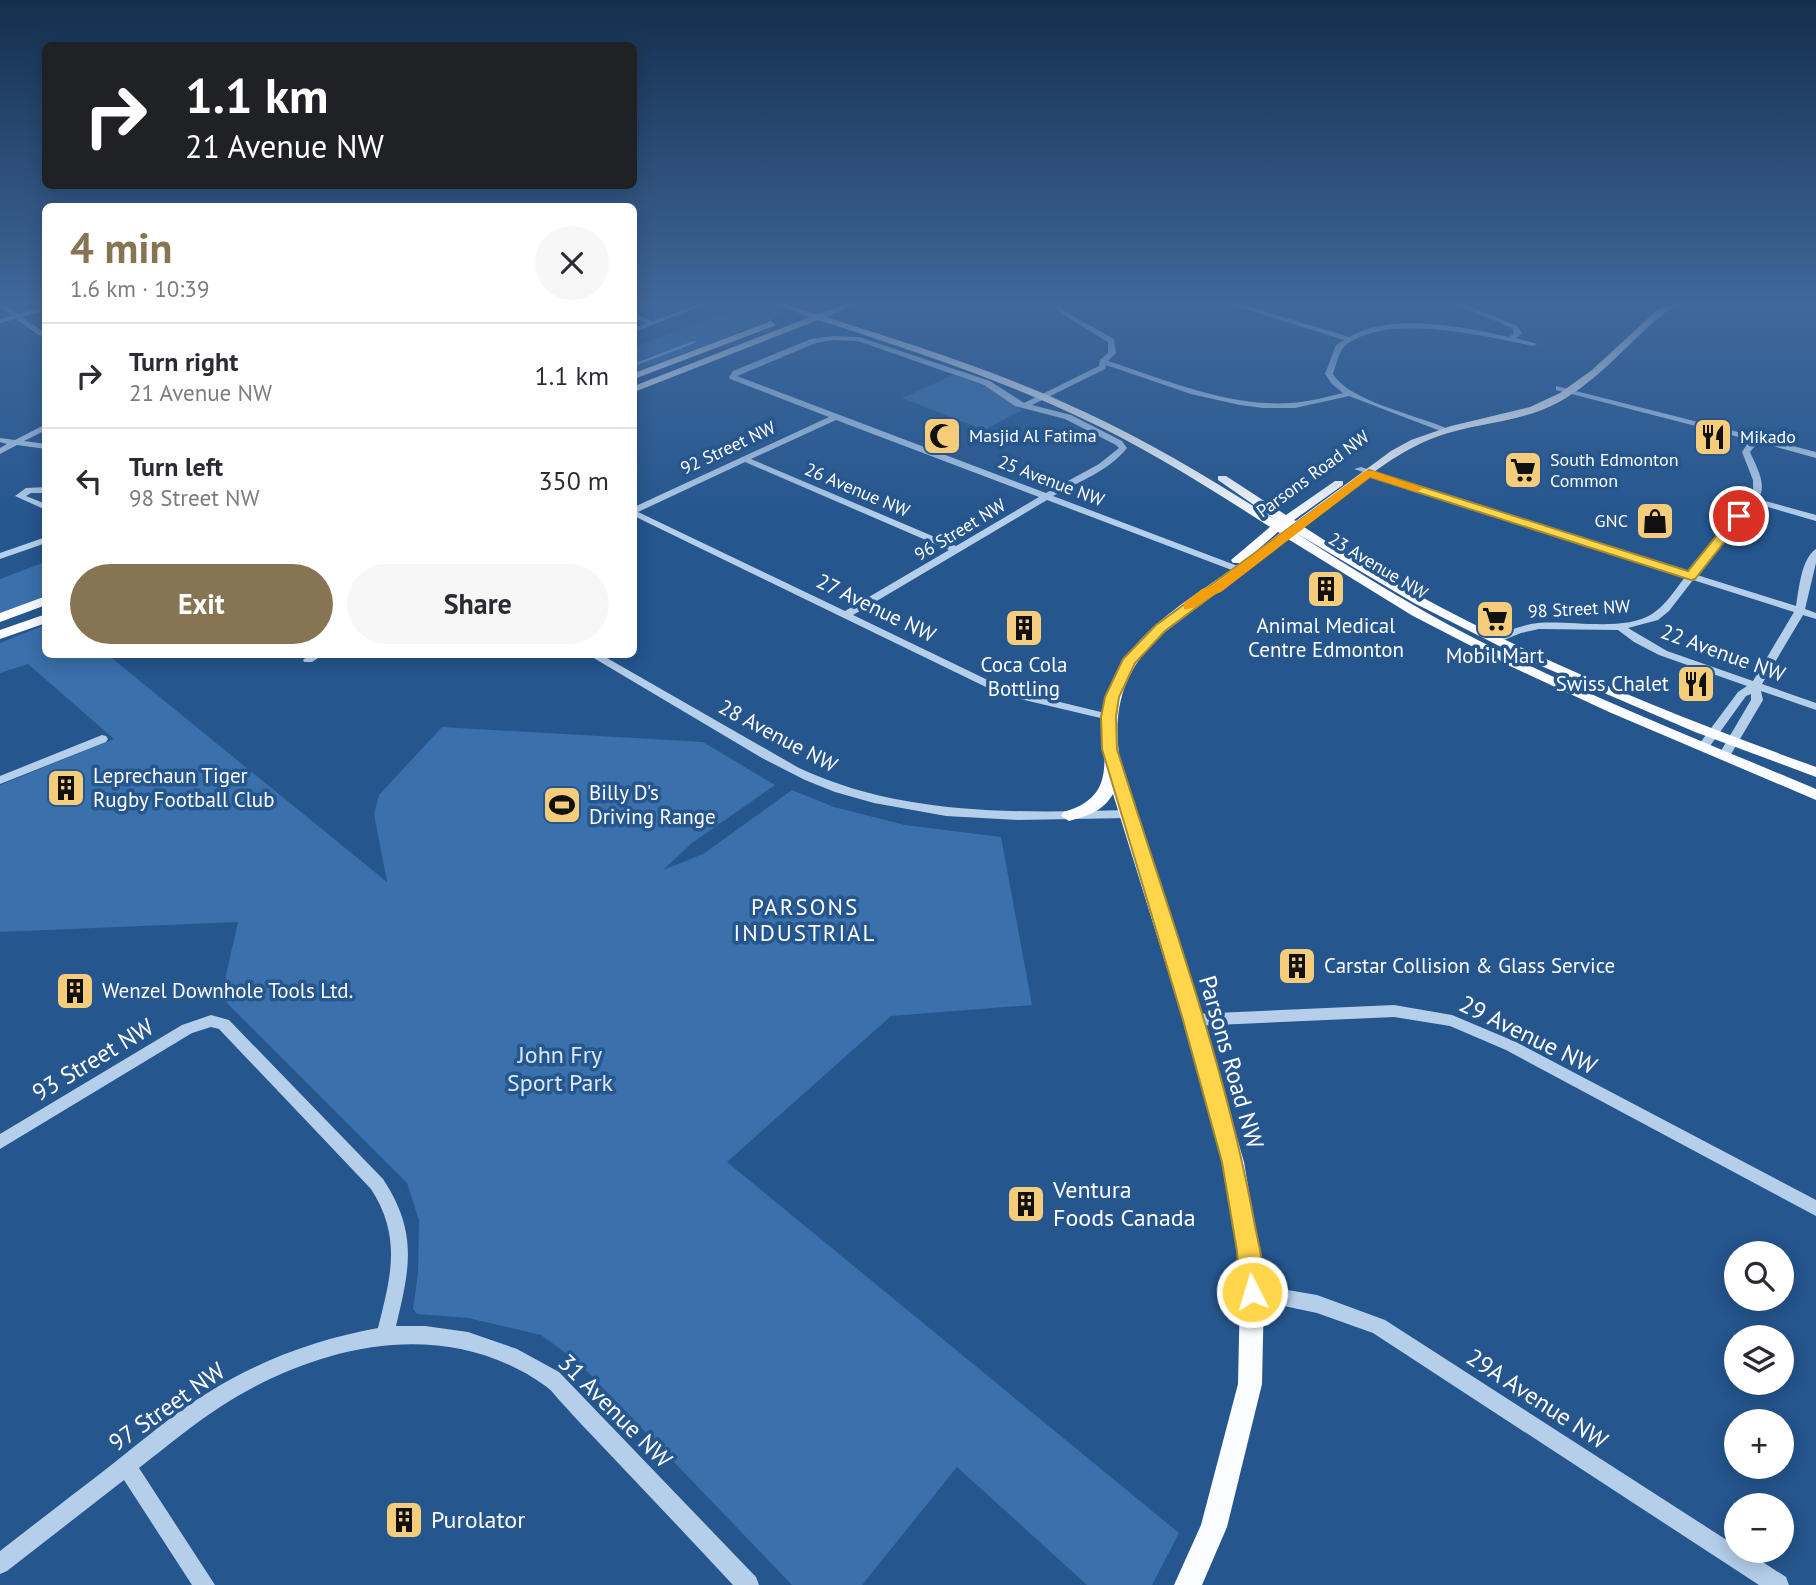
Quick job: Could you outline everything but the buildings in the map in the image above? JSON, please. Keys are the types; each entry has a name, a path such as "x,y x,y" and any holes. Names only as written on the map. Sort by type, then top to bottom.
{"main road":[{"path":"637,388 669,375"},
{"name":"23 Avenue NW","path":"991,375 1045,393 1125,435 1348,559 1368,580 1728,749 1816,795"},
{"name":"23 Avenue NW","path":"997,375 1127,426 1197,463 1252,497 1287,527 1368,580 1545,677 1708,740"},
{"name":"Parsons Road NW","path":"1188,1585 1214,1527 1250,1384 1252,1292 1233,1162 1193,1020 1113,768 1109,749 1109,717 1118,680 1135,653 1153,635 1207,592 1216,589 1287,527 1364,471 1414,440 1443,427 1525,406 1564,389 1580,375"},
{"path":"1189,471 1244,508 1259,522 1261,536 1242,564"},
{"name":"Parsons Road NW","path":"1325,499 1341,481 1364,471"},
{"path":"1287,527 1336,490 1341,481"},
{"path":"1252,497 1283,505 1325,499"},
{"path":"1325,499 1315,516 1315,527 1321,536 1348,559"},
{"path":"1242,564 1269,552 1297,550 1368,580 1478,639 1495,640"},
{"path":"0,618 42,602"},
{"path":"0,635 42,619"},
{"name":"23 Avenue NW","path":"1728,749 1816,772"},
{"path":"1069,816 1101,803 1110,787 1113,768"}],"street":[{"name":"25 Avenue NW","path":"735,375 733,377 1046,497 1242,564"},
{"path":"963,375 993,386 1021,405 1074,419 1124,448"},
{"path":"1021,405 1085,375"},
{"path":"1145,375 1222,399 1248,404 1290,406 1352,393"},
{"path":"1329,375 1331,381 1352,393 1443,427"},
{"path":"1564,389 1816,455"},
{"name":"92 Street NW","path":"637,510 836,417"},
{"path":"0,451 42,428"},
{"path":"0,440 42,447"},
{"path":"1755,440 1746,452 1758,484 1753,500 1816,518"},
{"name":"96 Street NW","path":"846,615 1120,453 1124,448"},
{"name":"26 Avenue NW","path":"744,459 957,550"},
{"path":"1364,471 1816,617"},
{"path":"42,491 29,490 19,496 42,504"},
{"name":"98 Street NW","path":"1495,640 1518,630 1546,625 1620,627 1642,623 1660,615 1753,500"},
{"name":"27 Avenue NW","path":"637,512 992,686 1024,697 1109,717"},
{"path":"0,556 42,541"},
{"path":"1708,740 1742,694 1755,686 1800,611 1808,571 1816,552"},
{"path":"1645,562 1681,571 1703,561"},
{"name":"22 Avenue NW","path":"1620,627 1637,640 1663,653 1816,707"},
{"path":"308,660 312,658"},
{"name":"28 Avenue NW","path":"599,658 783,765 839,790 909,807 953,814 1004,817 1128,814"},
{"path":"1728,749 1757,699 1755,686"},
{"path":"0,780 102,739"},
{"name":"29 Avenue NW","path":"1193,1020 1394,1012 1452,1021 1510,1046 1816,1208"},
{"path":"211,1021 227,1027 377,1184 394,1208 399,1224 400,1250 385,1335"},
{"name":"93 Street NW","path":"0,1142 187,1029 211,1021"},
{"name":"29A Avenue NW","path":"1252,1292 1317,1304 1379,1326 1778,1585"},
{"name":"31 Avenue NW","path":"385,1335 413,1334 466,1339 536,1368 567,1393 748,1585"},
{"name":"97 Street NW","path":"0,1564 199,1410 262,1372 321,1348 385,1335"},
{"path":"126,1465 204,1585"}],"green space":[{"path":"953,375 988,387 1022,410 984,430 902,398"},
{"path":"42,563 42,597 0,613 0,579"},
{"name":"John Fry Sport Park","path":"42,626 42,658 112,658 387,882 374,814 379,795 442,727 703,742 775,785 692,843 663,870 703,854 792,790 834,807 905,825 1001,837 1032,1005 891,1016 727,1162 1179,1533 1152,1585 1087,1585 957,1467 862,1585 792,1585 578,1362 541,1335 468,1318 417,1314 413,1309 418,1273 419,1220 407,1183 221,997 238,922 0,932 0,785 114,739 28,664 0,673 0,643"}],"slow traffic":[{"path":"1189,606 1207,592 1216,589 1369,473 1417,488"}],"place":[{"name":"Masjid Al Fatima","path":"942,436"},
{"name":"Mikado","path":"1713,437"},
{"name":"South Edmonton Common","path":"1523,470"},
{"name":"GNC","path":"1655,521"},
{"name":"Animal Medical Centre Edmonton","path":"1326,589"},
{"name":"Mobil Mart","path":"1495,619"},
{"name":"Coca Cola Bottling","path":"1024,628"},
{"name":"Swiss Chalet","path":"1696,684"},
{"name":"Leprechaun Tiger Rugby Football Club","path":"66,788"},
{"name":"Billy D's Driving Range","path":"562,805"},
{"name":"Carstar Collision & Glass Service","path":"1297,966"},
{"name":"Wenzel Downhole Tools Ltd.","path":"75,991"},
{"name":"Ventura Foods Canada","path":"1026,1204"},
{"name":"Purolator","path":"404,1520"}],"district":[{"name":"PARSONS INDUSTRIAL","path":"805,920"}],"route":[{"path":"1252,1292 1233,1162 1193,1020 1109,749 1108,729 1112,697 1128,662 1161,628 1369,473 1691,576 1739,516"}]}
